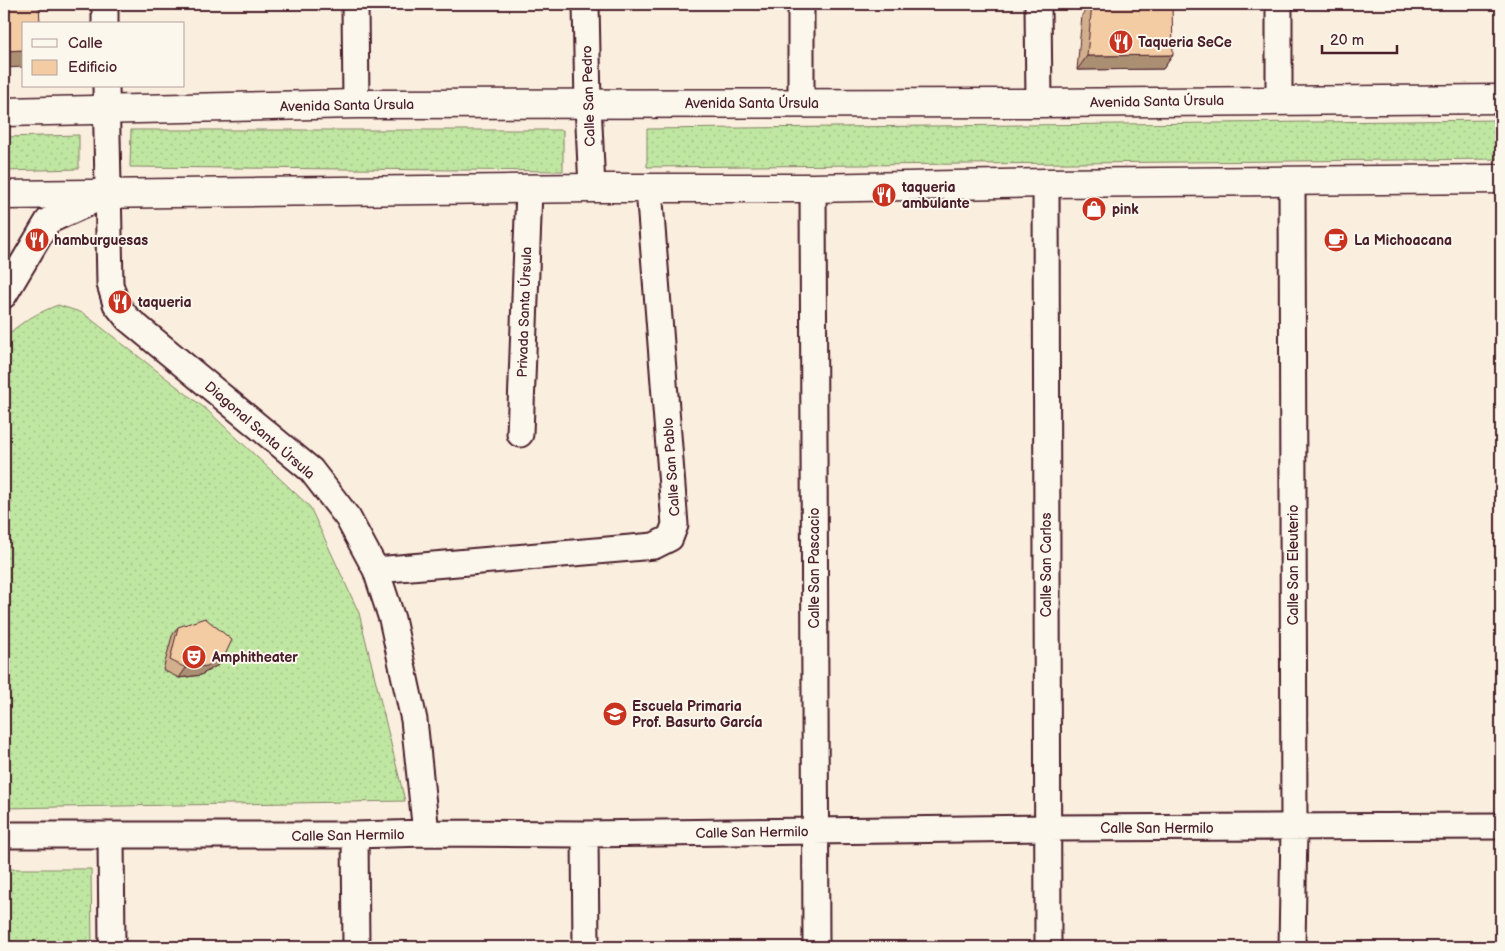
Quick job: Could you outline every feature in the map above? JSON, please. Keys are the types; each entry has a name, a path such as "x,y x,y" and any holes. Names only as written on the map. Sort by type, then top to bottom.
{"street":[{"path":"105,4 105,22"},
{"path":"355,4 356,104"},
{"name":"Calle San Pedro","path":"586,4 592,188"},
{"path":"801,4 801,102"},
{"path":"1038,4 1039,102"},
{"path":"1279,4 1279,99"},
{"name":"Avenida Santa Úrsula","path":"4,112 106,98 356,104 1501,99"},
{"name":"Diagonal Santa Úrsula","path":"106,98 110,284 116,304 128,319 311,470 348,518 376,570 392,619 414,720 426,833"},
{"path":"4,195 592,188 813,188 1046,183 1501,179"},
{"name":"Calle San Eleuterio","path":"1292,182 1294,828 1292,947"},
{"name":"Calle San Carlos","path":"1046,183 1046,828 1048,947"},
{"name":"Calle San Pablo","path":"376,570 654,546 670,538 675,525 649,188"},
{"name":"Calle San Pascacio","path":"813,188 816,947"},
{"name":"Privada Santa Úrsula","path":"520,434 528,190"},
{"path":"4,295 48,221 108,194"},
{"name":"Calle San Hermilo","path":"4,835 585,834 1046,828 1501,826"},
{"path":"585,834 586,947"},
{"path":"355,835 356,947"},
{"path":"112,836 112,947"}],"green space":[{"path":"1501,120 1501,159 647,167 647,129"},
{"path":"131,130 563,130 563,171 130,167"},
{"path":"79,135 79,169 4,171 4,137"},
{"path":"58,305 83,313 207,410 310,507 359,613 405,801 4,808 5,337 30,318"},
{"path":"4,869 91,869 92,947 4,947"}],"building":[{"path":"4,4 39,4 40,22 22,22 22,50 4,51"},
{"name":"Taqueria SeCe","path":"1092,4 1172,4 1173,55 1087,56"},
{"name":"Amphitheater","path":"205,618 232,640 225,655 207,666 186,668 170,660 178,627"}],"place":[{"name":"Taqueria SeCe","path":"1121,42"},
{"name":"taqueria ambulante","path":"884,195"},
{"name":"pink","path":"1094,209"},
{"name":"hamburguesas","path":"37,240"},
{"name":"La Michoacana","path":"1336,240"},
{"name":"taqueria","path":"120,302"},
{"name":"Amphitheater","path":"194,657"},
{"name":"Escuela Primaria Prof. Basurto García","path":"615,714"}]}
